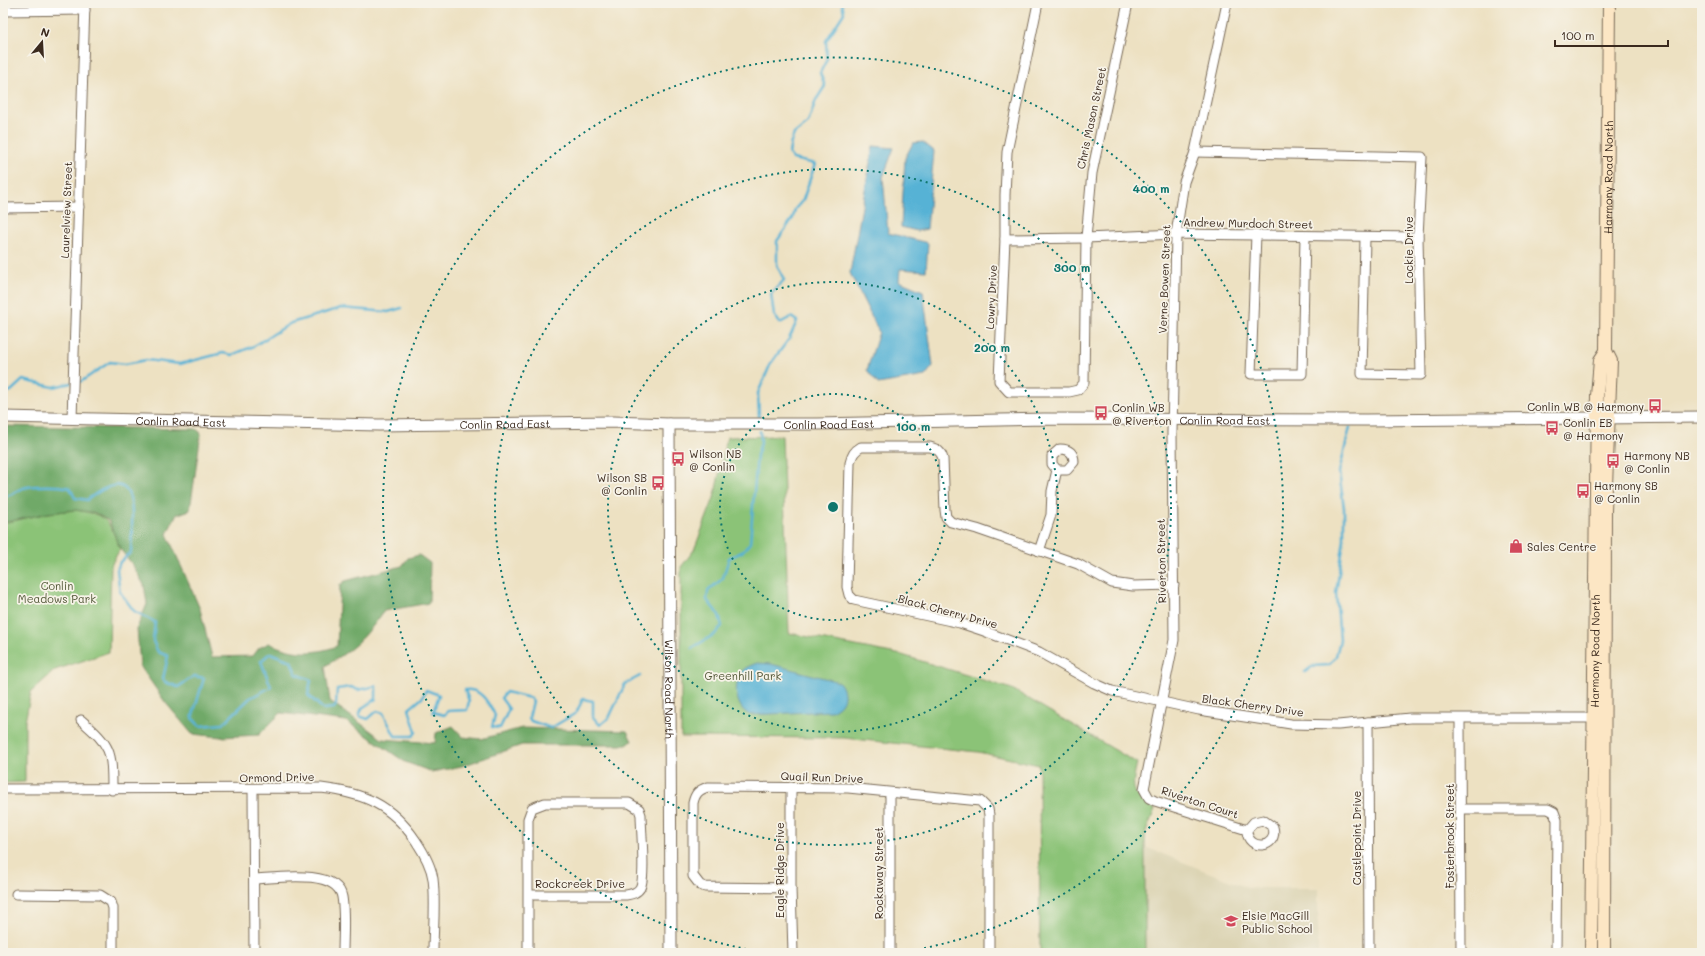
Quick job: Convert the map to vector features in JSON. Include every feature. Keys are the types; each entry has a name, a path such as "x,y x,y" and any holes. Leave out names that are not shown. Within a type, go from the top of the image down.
{"main road":[{"name":"Harmony Road North","path":"1591,953 1593,718 1603,417 1610,361 1606,351 1609,3"},
{"name":"Harmony Road North","path":"1603,417 1605,511 1604,953"}],"street":[{"name":"Lowry Drive","path":"1038,3 1007,152 1005,239 998,382 1009,392 1069,392 1078,390 1084,383 1086,238"},
{"name":"Chris Mason Street","path":"1086,238 1094,159 1128,3"},
{"name":"Verne Bowen Street","path":"1172,418 1176,234 1184,182 1195,152 1227,3"},
{"path":"3,11 85,6"},
{"name":"Laurelview Street","path":"72,419 85,6"},
{"name":"Lockie Drive","path":"1195,152 1422,157 1418,237 1421,375 1362,374 1365,238"},
{"path":"3,208 79,207"},
{"name":"Andrew Murdoch Street","path":"1005,239 1086,238 1176,234 1256,234 1365,238 1418,237"},
{"path":"1256,234 1251,374 1302,374 1305,236"},
{"name":"Conlin Road East","path":"3,417 379,425 614,422 669,424 1172,418 1366,420 1702,417"},
{"name":"Riverton Street","path":"1162,702 1174,640 1172,418"},
{"name":"Wilson Road North","path":"669,424 670,953"},
{"name":"Black Cherry Drive","path":"1174,585 1133,586 1112,583 1078,564 977,529 950,522 946,517 945,510 943,459 941,453 936,449 930,447 861,447 855,451 852,456 850,463 847,587 849,595 854,600 960,624 984,631 1039,652 1112,691 1199,710 1291,724 1338,725 1410,718 1593,718"},
{"path":"1040,551 1052,515 1052,491 1057,470"},
{"name":"Riverton Court","path":"1162,702 1144,784 1146,794 1155,801 1247,830"},
{"name":"Fosterbrook Street","path":"1460,719 1461,953"},
{"path":"81,720 101,737 110,751 112,790"},
{"name":"Castlepoint Drive","path":"1368,722 1369,953"},
{"name":"Quail Run Drive","path":"790,888 705,887 700,885 693,876 693,803 695,795 700,789 708,787 848,788 980,801 988,809 989,953"},
{"name":"Eagle Ridge Drive","path":"791,787 790,888 793,953"},
{"name":"Ormond Drive","path":"3,789 253,790 321,788 341,790 368,798 392,812 406,827 429,862 433,879 433,953"},
{"path":"253,790 254,953"},
{"name":"Rockaway Street","path":"890,792 890,953"},
{"name":"Rockcreek Drive","path":"528,895 626,895 632,894 638,890 642,879 641,815 639,809 629,803 545,803 532,808 528,819 528,895 528,953"},
{"path":"1461,809 1548,809 1554,812 1557,820 1556,953"},
{"path":"254,879 318,877 333,883 342,895 343,953"},
{"path":"16,894 100,896 106,898 113,908 113,953"}],"shaded area":[{"name":"Elsie MacGill Public School","path":"1145,847 1248,888 1318,888 1318,953 1145,953"}],"green space":[{"path":"3,426 196,429 201,433 190,510 176,515 167,534 200,609 212,657 253,656 259,648 269,643 278,647 303,652 319,651 337,646 340,585 345,581 402,566 408,558 419,555 430,563 429,603 384,611 365,636 344,654 325,666 330,701 382,739 435,743 436,733 453,726 463,737 481,739 522,728 627,731 632,741 627,745 522,745 462,766 432,772 405,762 346,721 281,713 259,735 221,737 192,734 165,702 140,666 137,628 147,604 144,585 132,564 120,549 109,521 95,513 75,510 48,513 3,523"},
{"name":"Greenhill Park","path":"782,436 789,633 902,655 1012,689 1137,763 1134,779 1135,790 1141,799 1155,809 1145,834 1145,953 1040,953 1039,765 978,752 844,738 681,737 681,567 694,550 714,498 727,437"},
{"name":"Conlin Meadows Park","path":"75,510 94,514 105,520 113,531 120,549 111,565 109,652 55,670 31,692 25,722 25,782 3,783 3,523 48,513"}],"water":[{"path":"923,142 934,151 927,229 917,231 901,227 905,158 913,143"},
{"path":"873,146 894,148 883,177 888,233 928,243 926,271 900,269 899,281 923,291 933,366 925,376 878,384 867,370 879,332 850,273"},
{"path":"757,663 771,664 839,682 844,691 844,699 836,709 831,711 750,715 741,707 738,701 736,688 737,682 743,670"}],"waterway":[{"path":"759,417 758,393 771,363 789,339 797,321 791,317 780,323 774,315 771,294 784,280 777,265 777,241 793,218 795,209 803,200 815,164 793,159 789,154 791,142 794,134 808,123 816,100 825,86 820,73 827,59 826,41 844,13 842,3"},
{"path":"76,382 82,381 110,362 125,364 146,360 180,364 223,353 232,355 254,346 291,323 341,308 388,312 402,308"},
{"path":"3,393 11,391 23,380 53,387 71,383"},
{"path":"1305,672 1313,666 1329,665 1336,656 1340,640 1336,593 1344,540 1344,508 1339,472 1350,427"},
{"path":"692,648 715,634 722,626 719,615 707,600 708,591 723,578 729,558 742,552 750,543 757,455 761,443 760,431"},
{"path":"3,496 11,495 20,489 28,487 53,486 70,488 75,498 87,500 104,489 117,485 125,489 130,497 132,509 131,552 120,562 117,570 120,592 134,611 155,622 153,641 158,652 168,656 163,679 165,682 178,687 194,676 204,678 192,718 200,726 223,724 250,698 271,687 261,661 270,653 291,661 296,674 311,680 308,695 323,709 334,708 336,705 337,689 351,687 358,690 376,686 376,699 362,708 359,716 368,719 377,711 383,713 395,736 413,736 416,732 409,709 422,698 426,690 439,695 433,712 444,715 448,711 467,710 469,701 465,690 476,691 484,697 495,715 492,727 500,728 509,709 501,698 506,692 530,698 533,701 529,718 531,721 551,728 576,713 583,699 593,701 593,717 600,725 609,718 625,684 640,676"}],"place":[{"name":"Conlin WB @ Harmony","path":"1655,406"},
{"name":"Conlin WB @ Riverton","path":"1101,413"},
{"name":"Conlin EB @ Harmony","path":"1552,428"},
{"name":"Wilson NB @ Conlin","path":"678,459"},
{"name":"Harmony NB @ Conlin","path":"1613,461"},
{"name":"Wilson SB @ Conlin","path":"658,483"},
{"name":"Harmony SB @ Conlin","path":"1583,491"},
{"name":"Sales Centre","path":"1516,546"},
{"name":"Elsie MacGill Public School","path":"1231,921"}]}
